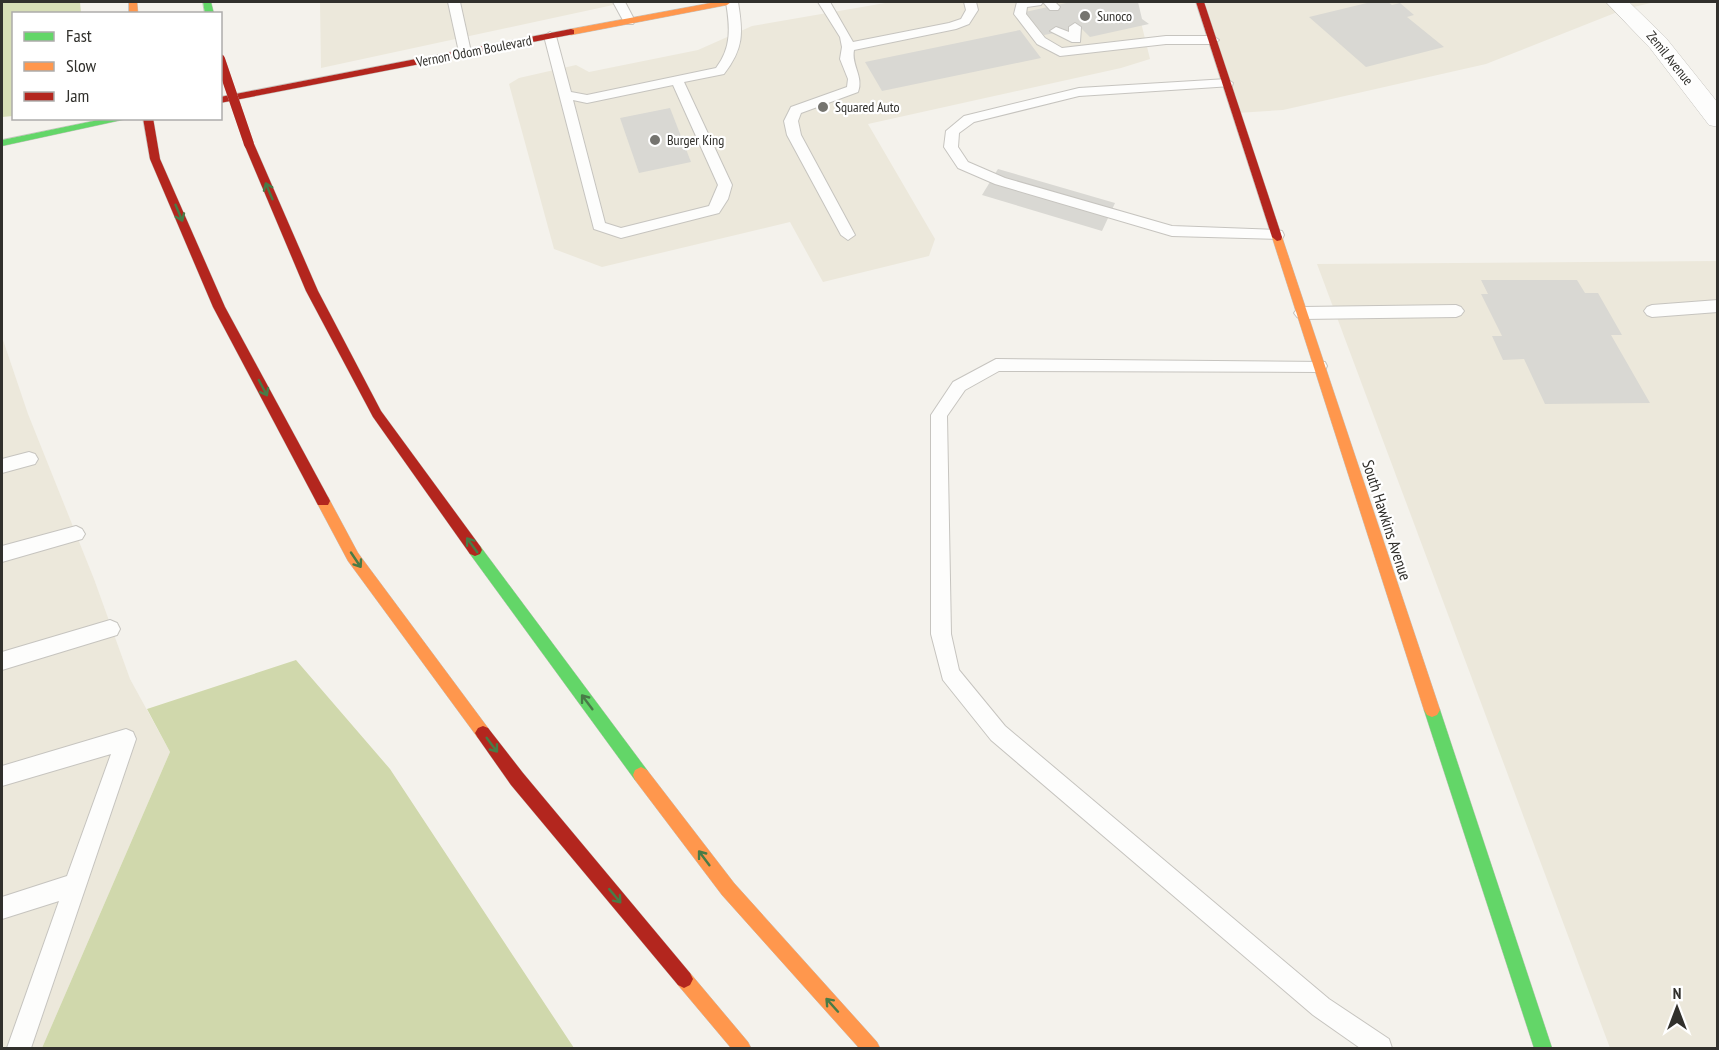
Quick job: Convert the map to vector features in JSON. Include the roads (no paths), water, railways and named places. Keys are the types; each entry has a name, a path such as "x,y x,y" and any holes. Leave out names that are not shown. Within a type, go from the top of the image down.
{"main road":[{"name":"Vernon Odom Boulevard","path":"222,100 727,2"},
{"name":"South Hawkins Avenue","path":"1200,2 1543,1048"},
{"path":"222,65 249,144 312,291 378,414 544,645 728,889 871,1048"},
{"path":"2,143 116,120"},
{"path":"148,120 155,159 219,307 353,557 517,779 742,1048"}],"street":[{"name":"Zemil Avenue","path":"1617,2 1640,22 1659,44 1718,120"}],"lane":[{"path":"454,2 465,52"},
{"path":"619,2 629,21"},
{"path":"565,95 587,99 720,71 730,59 737,36 732,2"},
{"path":"824,2 846,37 848,47 846,59 854,78 853,89 842,96 808,104 796,110 791,121 794,135 848,235"},
{"path":"848,47 959,24 965,21 972,10 970,2"},
{"path":"1035,5 1022,4 1020,14 1041,41 1060,52 1166,40 1213,40"},
{"path":"1056,31 1076,33 1086,50"},
{"path":"550,36 598,225 621,232 714,210 721,199 725,185 677,80"},
{"path":"1227,83 1079,92 969,118 953,131 951,147 963,165 1000,181 1172,231 1277,235"},
{"path":"1652,311 1718,306"},
{"path":"1302,313 1455,311"},
{"path":"1320,366 996,365 959,386 939,415 941,634 950,674 998,733 1322,1007 1380,1048"},
{"path":"2,465 29,459"},
{"path":"2,554 76,534"},
{"path":"2,661 110,629"},
{"path":"2,776 126,740 19,1048"},
{"path":"2,908 75,885"}],"place":[{"name":"Sunoco","path":"1085,16"},
{"name":"Squared Auto","path":"823,107"},
{"name":"Burger King","path":"655,140"}]}
